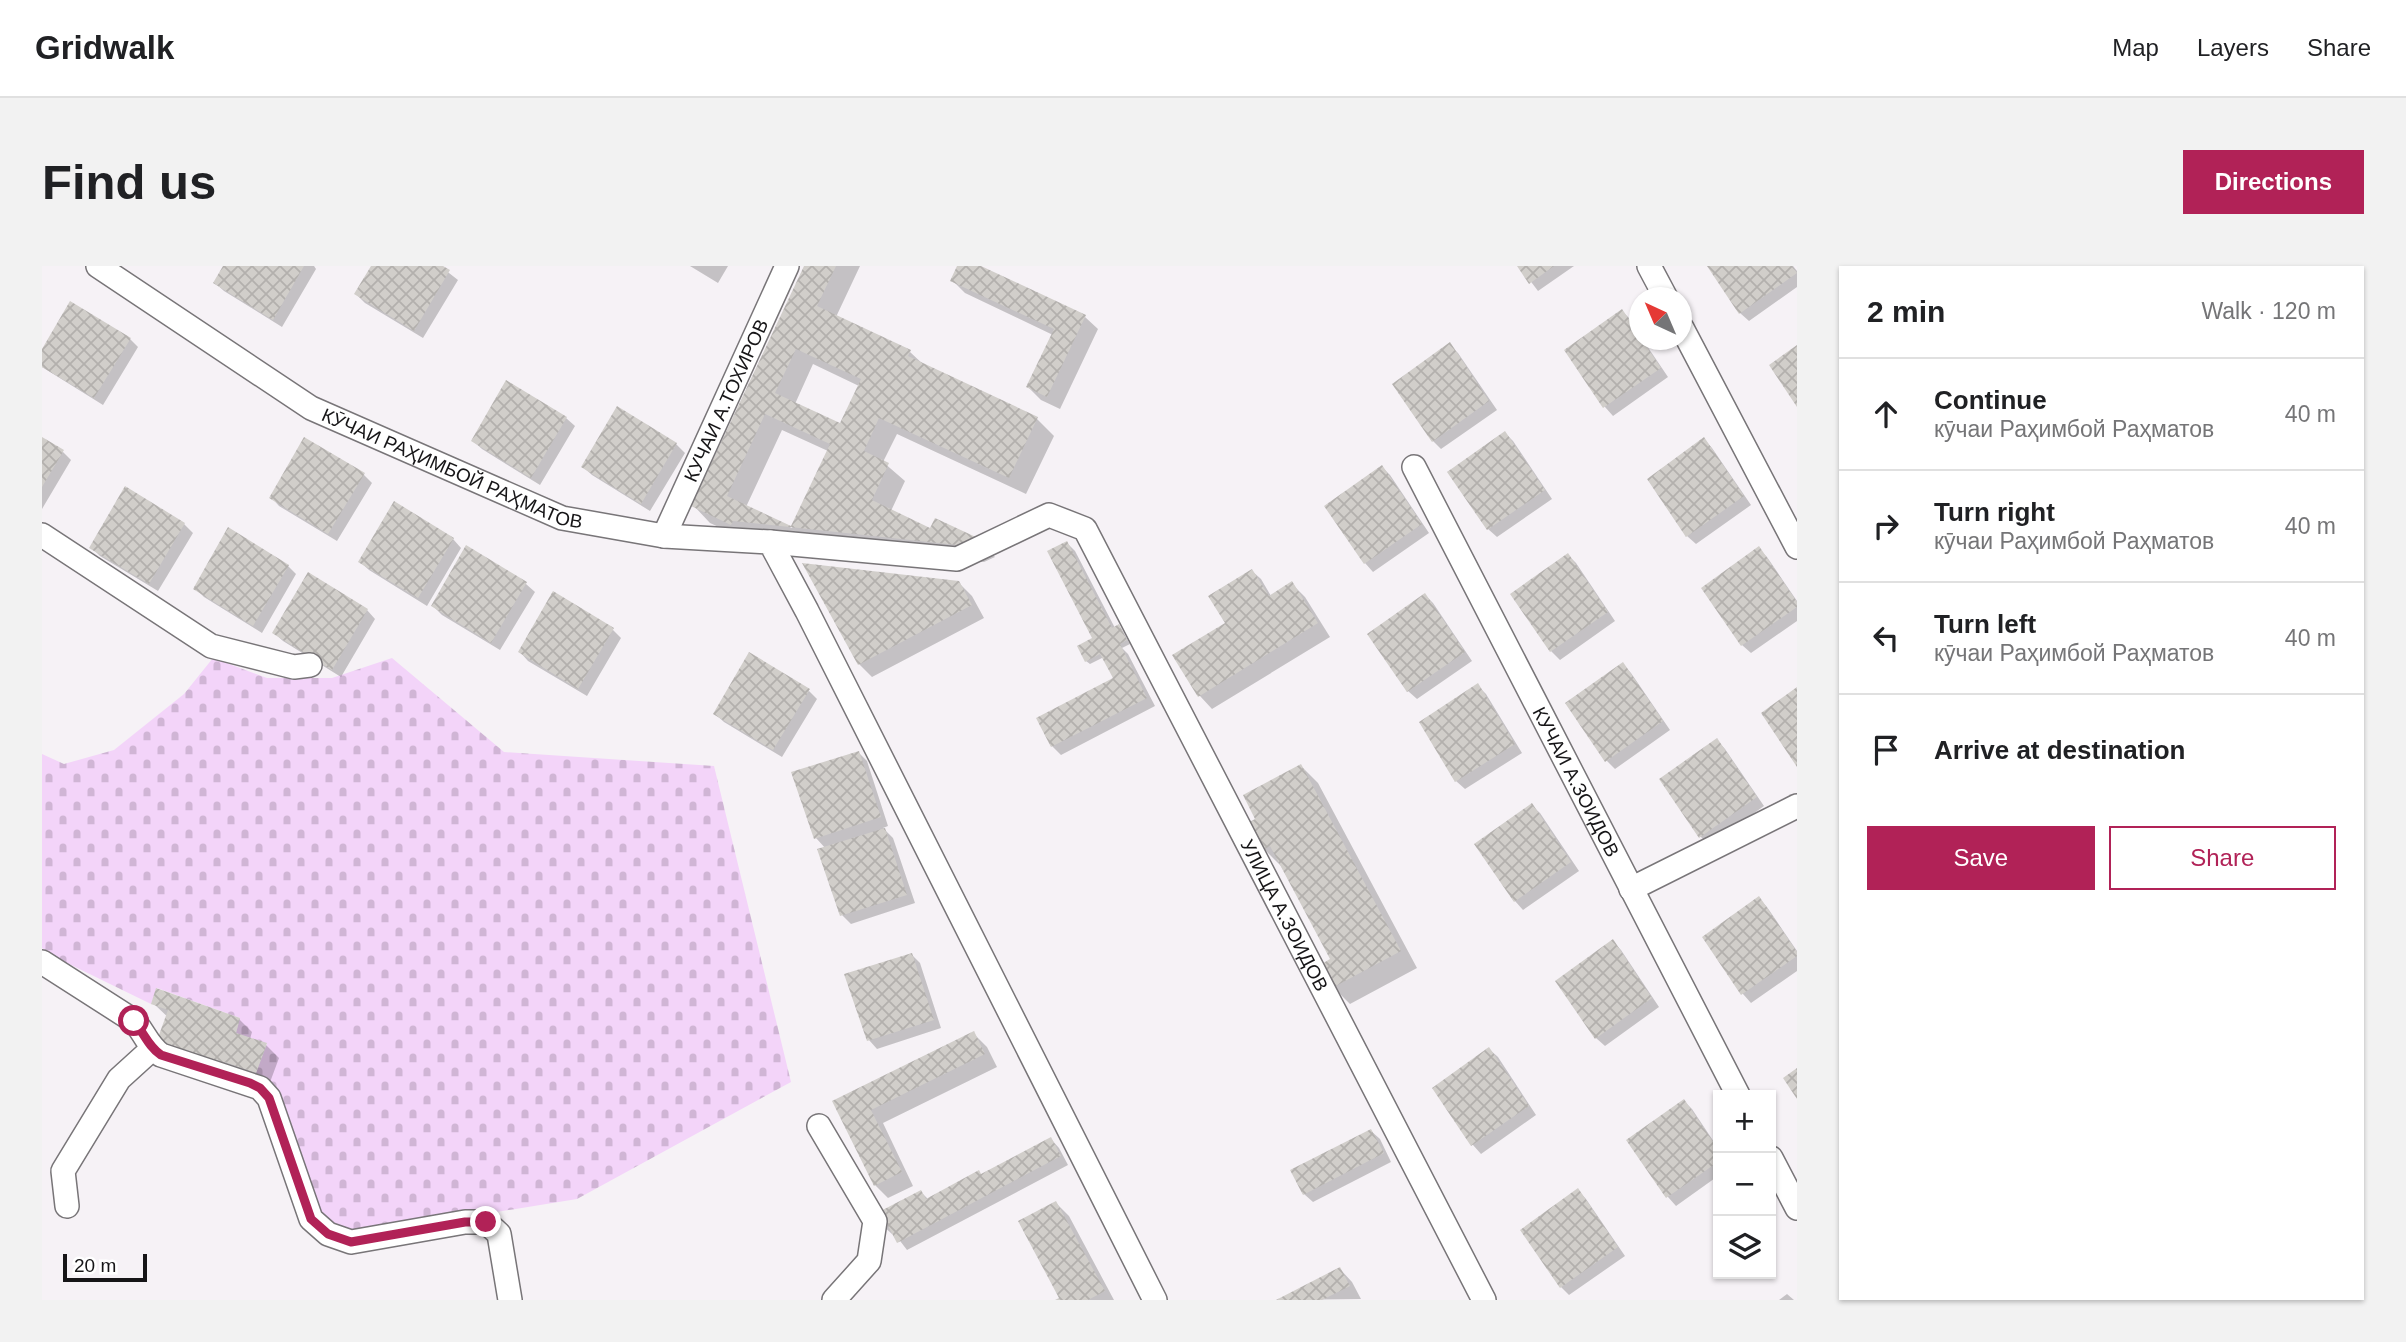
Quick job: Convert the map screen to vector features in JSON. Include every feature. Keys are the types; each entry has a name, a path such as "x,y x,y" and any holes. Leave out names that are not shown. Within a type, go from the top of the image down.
{"street":[{"name":"КӮЧАИ РАҲИМБОЙ РАҲМАТОВ","path":"98,266 311,408 562,518 664,536 770,542 957,559 1049,514 1085,529"},
{"name":"КУЧАИ А.ТОХИРОВ","path":"664,536 787,266"},
{"path":"1649,266 1660,287"},
{"path":"1692,347 1797,547"},
{"name":"КУЧАИ А.ЗОИДОВ","path":"1414,467 1735,1090"},
{"name":"УЛИЦА А.ЗОИДОВ","path":"1085,529 1484,1300"},
{"path":"42,535 211,646 294,667 310,665"},
{"path":"770,542 1155,1300"},
{"path":"1631,889 1797,806"},
{"path":"42,962 134,1021 152,1049 161,1055 260,1088 269,1098 311,1219 328,1234 351,1242 465,1222 486,1222 499,1234 510,1300"},
{"path":"67,1206 63,1171 119,1080 152,1049"},
{"path":"819,1126 876,1221 869,1261 834,1300"},
{"path":"1776,1168 1797,1208"}],"green space":[{"path":"213,658 267,678 332,678 392,658 504,752 714,766 791,1082 577,1199 349,1236 318,1222 256,1073 267,1044 236,1033 240,1018 157,988 151,1004 42,948 42,754 64,764 114,750 184,694"}],"building":[{"path":"223,266 304,266 273,320 213,283"},
{"path":"371,266 443,266 450,270 414,331 354,294"},
{"path":"804,266 836,266 817,306 911,350 908,356 1038,417 1009,478 879,418 864,451 889,463 872,500 930,528 935,518 980,539 966,546 733,521 731,525 691,506","holes":["796,349 861,379 840,423 775,393","765,414 830,444 791,526 727,496"]},
{"path":"957,266 981,266 1086,315 1047,397 1026,387 1054,329 950,281"},
{"path":"1517,266 1554,266 1529,284"},
{"path":"1707,266 1792,266 1797,273 1739,314"},
{"path":"70,301 131,338 94,398 42,367 42,349"},
{"path":"1622,309 1629,319 1629,350 1649,350 1661,368 1603,408 1564,350"},
{"path":"1450,342 1489,401 1432,442 1392,384"},
{"path":"1797,345 1797,407 1769,365"},
{"path":"506,380 567,417 531,478 471,441"},
{"path":"617,406 677,443 641,504 581,467"},
{"path":"1505,431 1545,490 1487,530 1447,472"},
{"path":"42,437 64,450 42,487"},
{"path":"304,437 365,473 328,534 269,498"},
{"path":"1704,437 1744,496 1686,537 1647,479"},
{"path":"1382,465 1422,524 1364,564 1324,506"},
{"path":"125,486 185,523 149,584 89,548"},
{"path":"394,501 454,538 418,598 358,562"},
{"path":"228,527 289,565 253,626 193,589"},
{"path":"1067,541 1112,628 1119,624 1127,640 1120,644 1147,698 1051,747 1036,718 1113,678 1100,654 1085,662 1077,646 1092,638 1047,551"},
{"path":"466,545 527,582 491,643 431,606"},
{"path":"1759,546 1797,602 1797,607 1741,646 1701,588"},
{"path":"1568,553 1608,612 1550,652 1510,594"},
{"path":"802,563 959,581 972,605 858,665"},
{"path":"1252,569 1269,596 1292,581 1318,623 1198,697 1172,655 1225,623 1208,596"},
{"path":"308,572 368,609 332,670 272,633"},
{"path":"553,591 614,628 578,689 518,652"},
{"path":"1425,593 1465,652 1407,692 1367,634"},
{"path":"749,652 810,689 773,750 713,714"},
{"path":"1623,662 1663,721 1605,762 1565,703"},
{"path":"1478,683 1515,744 1455,782 1419,722"},
{"path":"1797,687 1797,767 1761,713"},
{"path":"1717,738 1757,797 1699,838 1659,779"},
{"path":"859,751 881,817 814,839 791,772"},
{"path":"1301,764 1401,951 1332,988 1320,965 1330,959 1270,846 1263,850 1248,823 1255,819 1243,795"},
{"path":"1532,803 1571,862 1514,902 1474,844"},
{"path":"885,828 907,895 840,916 817,849"},
{"path":"1759,896 1797,952 1797,956 1741,995 1702,937"},
{"path":"1613,939 1652,998 1595,1039 1555,981"},
{"path":"912,953 934,1020 867,1041 844,974"},
{"path":"156,988 240,1018 236,1033 267,1043 256,1073 225,1062 222,1069 155,1046 168,1010 151,1004"},
{"path":"974,1031 985,1054 871,1110 902,1172 874,1186 832,1101"},
{"path":"1489,1047 1529,1106 1471,1146 1432,1088"},
{"path":"1797,1068 1797,1099 1783,1078"},
{"path":"1684,1099 1713,1142 1713,1165 1666,1198 1626,1140"},
{"path":"1371,1129 1384,1153 1303,1195 1290,1170"},
{"path":"1051,1137 1061,1156 897,1243 887,1224 882,1227 875,1214 921,1190 926,1199 979,1170 981,1174"},
{"path":"1578,1188 1618,1247 1560,1288 1520,1230"},
{"path":"1056,1201 1105,1291 1088,1300 1055,1300 1059,1298 1018,1221"},
{"path":"1340,1267 1350,1286 1322,1300 1276,1300"}],"route":[{"path":"134,1021 152,1049 161,1055 260,1088 269,1098 311,1219 328,1234 351,1242 465,1222 486,1222"}]}
